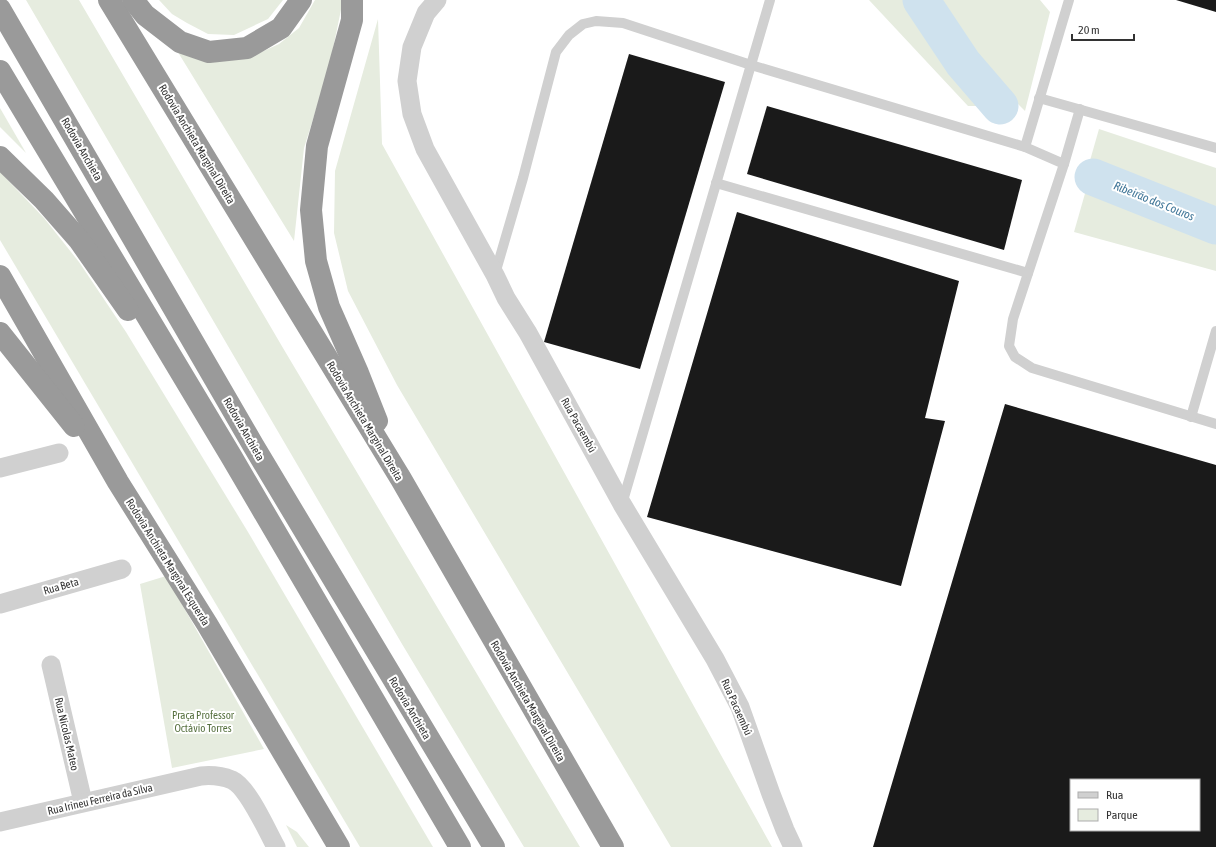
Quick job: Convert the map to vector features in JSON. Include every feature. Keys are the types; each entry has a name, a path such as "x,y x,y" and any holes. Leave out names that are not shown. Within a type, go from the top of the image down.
{"highway":[{"name":"Rodovia Anchieta Marginal Direita","path":"109,0 401,479 612,847"},
{"path":"133,0 145,14 180,42 209,52 247,48 281,28 301,0"},
{"path":"352,0 352,20 318,146 311,210 316,261 329,308 358,373 401,479"},
{"name":"Rodovia Anchieta","path":"0,8 253,445 494,847"},
{"path":"0,71 231,456 460,847"},
{"path":"0,157 44,200 79,240 231,456"},
{"name":"Rodovia Anchieta Marginal Esquerda","path":"0,276 118,482 207,624 339,847"},
{"path":"0,333 118,482"}],"street":[{"name":"Rua Pacaembú","path":"437,0 426,13 412,47 407,81 412,114 426,149 506,298 528,333 622,504 715,659 740,707 785,830 794,847"},
{"path":"0,468 59,453"},
{"name":"Rua Beta","path":"0,604 122,569"},
{"name":"Rua Nicolas Mateo","path":"50,664 82,802"},
{"name":"Rua Irineu Ferreira da Silva","path":"0,822 82,802 201,776 215,775 233,780 246,792 276,847"}],"lane":[{"path":"622,504 770,0"},
{"path":"1025,147 1069,0"},
{"path":"495,275 556,52 569,36 584,24 596,21 623,23 751,65 1025,147 1064,164"},
{"path":"1039,98 1216,148"},
{"path":"1080,109 1064,164 1013,319 1009,346 1015,357 1032,368 1216,424"},
{"path":"716,183 1028,273"},
{"path":"1190,417 1216,331"}],"green space":[{"path":"26,0 79,0 283,348 580,847 524,847 402,644"},
{"path":"159,0 283,0 268,19 234,35 208,34 172,14"},
{"path":"315,0 343,0 329,68 304,148 294,241 176,49 257,54 279,44 299,28"},
{"path":"869,0 912,0 956,65 991,106 968,106"},
{"path":"931,0 1040,0 1050,12 1025,111 968,54"},
{"path":"378,19 382,144 772,847 671,847 397,385 348,291 334,233 335,171"},
{"path":"0,108 26,153 0,127"},
{"path":"1099,129 1216,168 1216,215 1089,164"},
{"path":"0,172 44,218 79,262 126,332 248,532 433,847 360,847 0,240"},
{"path":"1088,183 1216,235 1216,271 1074,232"},
{"name":"Praça Professor Octávio Torres","path":"166,576 264,749 172,768 140,584"},
{"path":"286,825 297,832 309,847 297,847"}],"building":[{"path":"1176,0 1216,0 1216,12"},
{"path":"629,54 725,82 640,369 544,342"},
{"path":"767,106 1022,180 1004,250 747,174"},
{"path":"737,212 959,281 925,418 945,421 901,586 647,517"},
{"path":"1005,404 1216,465 1216,847 873,847"}],"waterway":[{"name":"Ribeirão dos Couros","path":"921,0 963,63 1000,106"},
{"name":"Ribeirão dos Couros","path":"1093,177 1216,226"}]}
